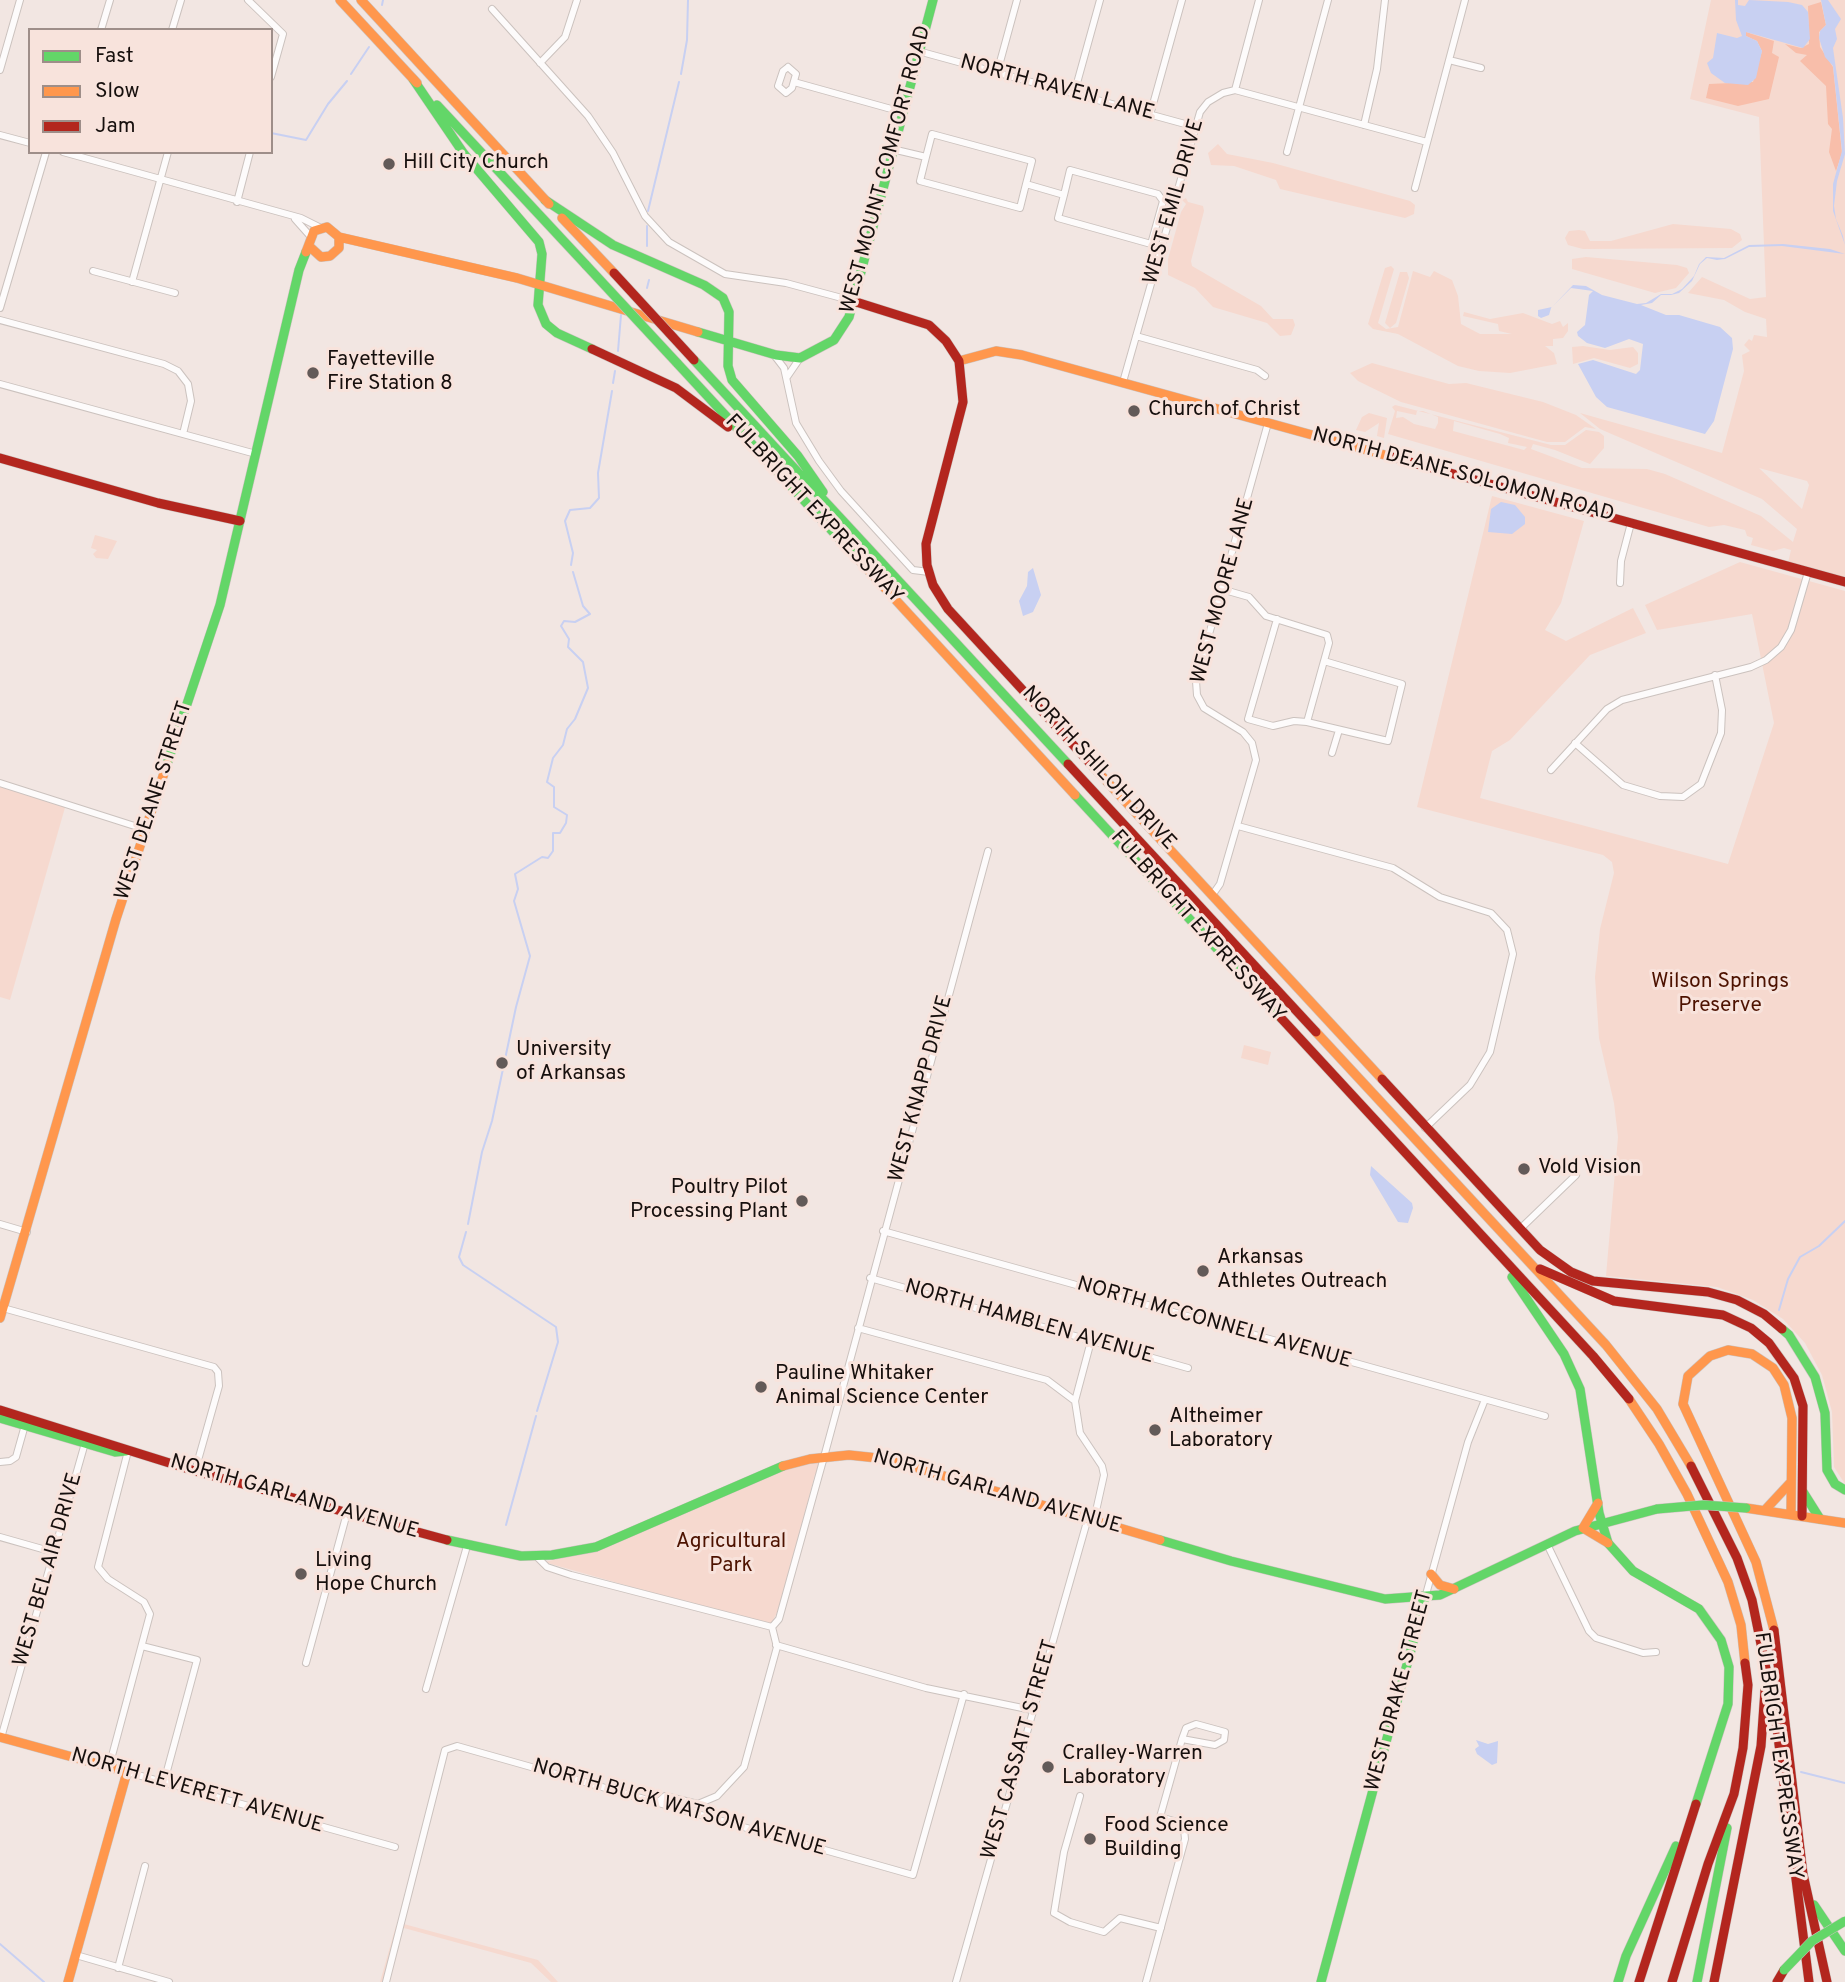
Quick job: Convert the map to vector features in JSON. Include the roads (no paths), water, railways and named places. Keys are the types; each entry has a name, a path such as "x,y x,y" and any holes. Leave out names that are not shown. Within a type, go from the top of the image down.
{"main road":[{"name":"FULBRIGHT EXPRESSWAY","path":"340,0 1500,1256 1629,1400 1674,1469 1719,1559 1736,1607 1747,1665 1747,1722 1734,1794 1708,1864 1672,1982"},
{"name":"FULBRIGHT EXPRESSWAY","path":"361,0 1534,1267 1642,1388 1690,1462 1745,1578 1757,1622 1775,1713 1809,1982"},
{"name":"WEST MOUNT COMFORT ROAD","path":"800,358 821,350 834,340 845,326 933,0"},
{"path":"413,79 464,154 535,235 542,254 538,284 540,311 551,329 676,388 750,443"},
{"path":"545,200 613,245 717,292 729,312 728,366 737,388 803,462 838,516"},
{"path":"321,257 311,242 319,227 332,229 339,237 538,284 774,354 800,358"},
{"path":"339,237 339,247"},
{"name":"WEST DEANE STREET","path":"1,1313 144,829 220,605 297,281 311,242"},
{"path":"297,281 310,262 330,256 339,247 372,243"},
{"path":"853,301 929,326 946,341 959,361"},
{"name":"NORTH DEANE SOLOMON ROAD","path":"959,361 987,352 1005,352 1123,382 1845,582"},
{"name":"NORTH SHILOH DRIVE","path":"959,361 963,402 928,533 926,556 929,572 948,609 1213,894 1425,1128 1549,1257 1583,1277 1612,1285 1716,1294 1749,1306 1777,1324 1798,1347 1815,1377 1825,1413 1827,1470 1835,1483 1845,1490"},
{"path":"0,458 158,503 240,521"},
{"path":"1500,1256 1575,1377 1586,1417 1601,1522 1608,1543"},
{"path":"1534,1267 1602,1297 1714,1312 1733,1318 1761,1335 1787,1366 1800,1397 1804,1428 1802,1516"},
{"path":"1791,1514 1790,1407 1777,1373 1763,1359 1741,1351 1718,1352 1701,1361 1686,1381 1683,1404 1756,1562 1767,1597 1776,1645 1795,1822 1807,1893 1827,1982"},
{"name":"NORTH GARLAND AVENUE","path":"0,1410 117,1444 128,1451 195,1471 506,1555 564,1553 606,1543 758,1474 796,1462 849,1455 887,1459 1351,1593 1385,1600 1425,1598 1456,1589 1583,1528 1657,1509 1703,1505 1746,1508 1845,1523"},
{"name":"NORTH GARLAND AVENUE","path":"0,1418 115,1452 128,1451"},
{"path":"1765,1510 1784,1493 1792,1480"},
{"path":"1803,1492 1820,1519"},
{"path":"1598,1503 1583,1528 1608,1543 1633,1571 1681,1596 1699,1609 1714,1628 1726,1653 1730,1680 1728,1704 1639,1982"},
{"path":"1431,1574 1440,1585 1456,1589"},
{"name":"WEST DRAKE STREET","path":"1321,1982 1425,1598"},
{"path":"1714,1982 1761,1746 1764,1667"},
{"name":"NORTH LEVERETT AVENUE","path":"1,1737 127,1772"},
{"path":"68,1982 127,1772"},
{"path":"1697,1982 1734,1794"},
{"path":"1618,1982 1668,1861 1689,1822"},
{"path":"1807,1893 1845,1951"},
{"path":"1777,1982 1784,1970 1812,1941 1845,1921"}],"street":[{"path":"0,70 20,0"},
{"path":"102,28 110,0"},
{"path":"173,28 181,0"},
{"path":"248,0 283,34 273,70"},
{"path":"540,63 565,37 577,0"},
{"path":"997,73 1017,0"},
{"path":"1074,94 1100,0"},
{"path":"1150,115 1182,0"},
{"path":"1259,0 1235,90 1427,142"},
{"path":"1287,152 1328,0"},
{"path":"1364,125 1376,78 1385,0"},
{"path":"1415,188 1465,0"},
{"path":"492,9 597,128 645,216 679,250 733,276 786,283 853,301"},
{"name":"NORTH RAVEN LANE","path":"918,51 1196,127"},
{"path":"1450,60 1481,68"},
{"path":"794,82 902,112"},
{"name":"WEST EMIL DRIVE","path":"1123,382 1196,127 1208,102 1223,93 1235,90"},
{"path":"932,134 1032,160 1026,184 1020,208 920,181 932,134"},
{"path":"0,135 28,142"},
{"path":"892,149 926,158"},
{"path":"0,308 45,154"},
{"path":"70,154 293,217 319,227"},
{"path":"132,282 167,154"},
{"path":"237,202 249,154"},
{"path":"1070,170 1158,194 1163,201 1151,244 1058,219 1064,195 1070,170"},
{"path":"1026,184 1064,195"},
{"path":"293,217 311,242"},
{"path":"93,271 175,293"},
{"path":"0,320 164,364 178,371 188,384 191,401 183,434"},
{"path":"1136,337 1256,370 1265,376"},
{"path":"774,354 783,367 791,410 802,433 841,491 912,570 929,572"},
{"path":"786,379 800,358"},
{"path":"0,384 256,454"},
{"name":"WEST MOORE LANE","path":"1213,894 1220,884 1255,770 1254,751 1243,732 1204,708 1196,687 1268,423"},
{"path":"1620,583 1621,561 1631,523"},
{"path":"1551,770 1607,709 1622,700 1758,664 1781,647 1791,630 1808,572"},
{"path":"1222,589 1250,597 1264,615 1325,633 1329,643 1307,722"},
{"path":"1277,619 1248,719 1273,726 1294,721 1307,722 1388,741 1403,687 1398,681 1324,661"},
{"path":"1575,743 1623,785 1660,796 1682,797 1701,784 1721,733 1722,710 1715,676"},
{"path":"1332,753 1339,730"},
{"path":"0,783 144,829"},
{"path":"1238,826 1393,868 1440,897 1491,913 1507,930 1513,954 1490,1052 1470,1085 1425,1128"},
{"name":"WEST KNAPP DRIVE","path":"772,1627 779,1619 988,851"},
{"path":"1520,1229 1576,1175"},
{"path":"0,1224 27,1232"},
{"name":"NORTH MCCONNELL AVENUE","path":"883,1231 1484,1402 1545,1416"},
{"name":"NORTH HAMBLEN AVENUE","path":"870,1278 1188,1368"},
{"path":"1,1313 214,1367 218,1372 219,1386 195,1471"},
{"path":"858,1328 1047,1380 1075,1401 1091,1341"},
{"name":"WEST CASSATT STREET","path":"956,1982 1032,1710 1104,1475 1102,1466 1080,1433 1075,1401"},
{"name":"WEST DRAKE STREET","path":"1425,1598 1468,1442 1484,1402"},
{"path":"0,1461 10,1461 16,1457 25,1424"},
{"name":"WEST BEL AIR DRIVE","path":"1,1737 85,1443"},
{"path":"109,1767 150,1614 144,1602 108,1579 98,1567 128,1451"},
{"path":"306,1663 347,1513"},
{"path":"0,1537 53,1552"},
{"path":"1546,1544 1589,1631 1596,1638 1643,1653 1656,1652"},
{"path":"426,1689 467,1546"},
{"path":"536,1556 547,1567 571,1575 772,1627 776,1645 744,1767 717,1796 698,1804 665,1796 656,1804"},
{"path":"776,1645 926,1688 1032,1710"},
{"path":"142,1646 197,1660 164,1782"},
{"name":"NORTH BUCK WATSON AVENUE","path":"386,1982 445,1750 457,1746 913,1875 964,1695"},
{"path":"1146,1982 1185,1839 1184,1829 1178,1822 1160,1817 1182,1739 1186,1728 1196,1724 1225,1732 1224,1740 1214,1745 1182,1739"},
{"name":"NORTH LEVERETT AVENUE","path":"127,1772 395,1847"},
{"path":"1080,1796 1053,1908 1058,1916 1104,1931 1120,1918 1161,1928"},
{"path":"118,1968 145,1866"},
{"path":"76,1955 169,1982"}],"water":[{"path":"1735,0 1738,0 1738,5 1745,6 1749,0 1788,2 1802,5 1808,12 1810,39 1803,48 1746,32 1746,36 1757,41 1762,51 1756,78 1748,85 1725,83 1711,73 1707,63 1713,58 1717,33 1737,38 1742,36 1736,20"},
{"path":"1821,0 1828,0 1841,19 1835,29 1837,39 1833,48 1845,154 1837,181 1834,206 1845,245 1833,211 1833,184 1842,151 1833,66 1825,57 1819,38 1820,31 1826,25"},
{"path":"1783,244 1830,249 1845,254 1782,246 1749,247 1725,259 1707,258 1700,264 1692,281 1679,293 1671,295 1661,295 1652,303 1641,305 1666,315 1679,315 1720,327 1732,338 1733,349 1714,421 1705,434 1607,407 1596,397 1578,364 1593,360 1636,374 1640,370 1643,344 1629,339 1605,348 1587,343 1578,336 1577,332 1585,325 1589,295 1593,291 1571,288 1552,307 1573,285 1586,286 1602,295 1637,304 1646,303 1661,294 1672,294 1682,289 1694,276 1699,264 1706,257 1724,258 1749,245"},
{"path":"1552,307 1549,315 1541,318 1538,316 1538,310"},
{"path":"1501,502 1515,505 1525,517 1525,524 1512,534 1488,532 1491,509"},
{"path":"1033,568 1041,595 1033,612 1023,616 1019,601 1027,586 1028,572"},
{"path":"1371,1166 1412,1203 1408,1223 1398,1222 1370,1175"},
{"path":"1476,1740 1488,1744 1498,1741 1497,1763 1492,1765 1477,1754 1475,1749 1479,1746"}],"waterway":[{"path":"382,5 383,0"},
{"path":"681,74 687,40 688,0"},
{"path":"351,74 369,47"},
{"path":"273,133 306,140 328,104 347,81"},
{"path":"648,211 679,82"},
{"path":"647,226 647,246"},
{"path":"647,288 649,280"},
{"path":"618,351 621,315"},
{"path":"613,383 615,371"},
{"path":"571,565 573,553 565,521 570,510 590,508 599,498 598,473 612,391"},
{"path":"468,1224 482,1152 492,1121 516,1007 530,956 514,901 518,889 515,874 542,857 548,858 553,851 553,833 560,833 566,823 567,815 554,807 554,787 547,782 553,758 563,745 567,729 575,719 588,688 583,662 568,647 569,639 561,626 564,621 575,622 590,614 583,606 573,572"},
{"path":"1779,1310 1788,1279 1800,1257 1819,1246 1845,1221"},
{"path":"466,1232 459,1257 463,1265 556,1327 558,1342 537,1411"},
{"path":"506,1525 536,1416"},
{"path":"1801,1772 1845,1783"},
{"path":"0,1944 44,1982"}],"place":[{"name":"Hill City Church","path":"389,164"},
{"name":"Fayetteville Fire Station 8","path":"313,373"},
{"name":"Church of Christ","path":"1134,411"},
{"name":"University of Arkansas","path":"502,1063"},
{"name":"Vold Vision","path":"1524,1169"},
{"name":"Poultry Pilot Processing Plant","path":"802,1201"},
{"name":"Arkansas Athletes Outreach","path":"1203,1271"},
{"name":"Pauline Whitaker Animal Science Center","path":"761,1387"},
{"name":"Altheimer Laboratory","path":"1155,1430"},
{"name":"Living Hope Church","path":"301,1574"},
{"name":"Cralley-Warren Laboratory","path":"1048,1767"},
{"name":"Food Science Building","path":"1090,1839"}],"park label":[{"name":"Wilson Springs Preserve","path":"1720,995"},
{"name":"Agricultural Park","path":"731,1555"}]}
